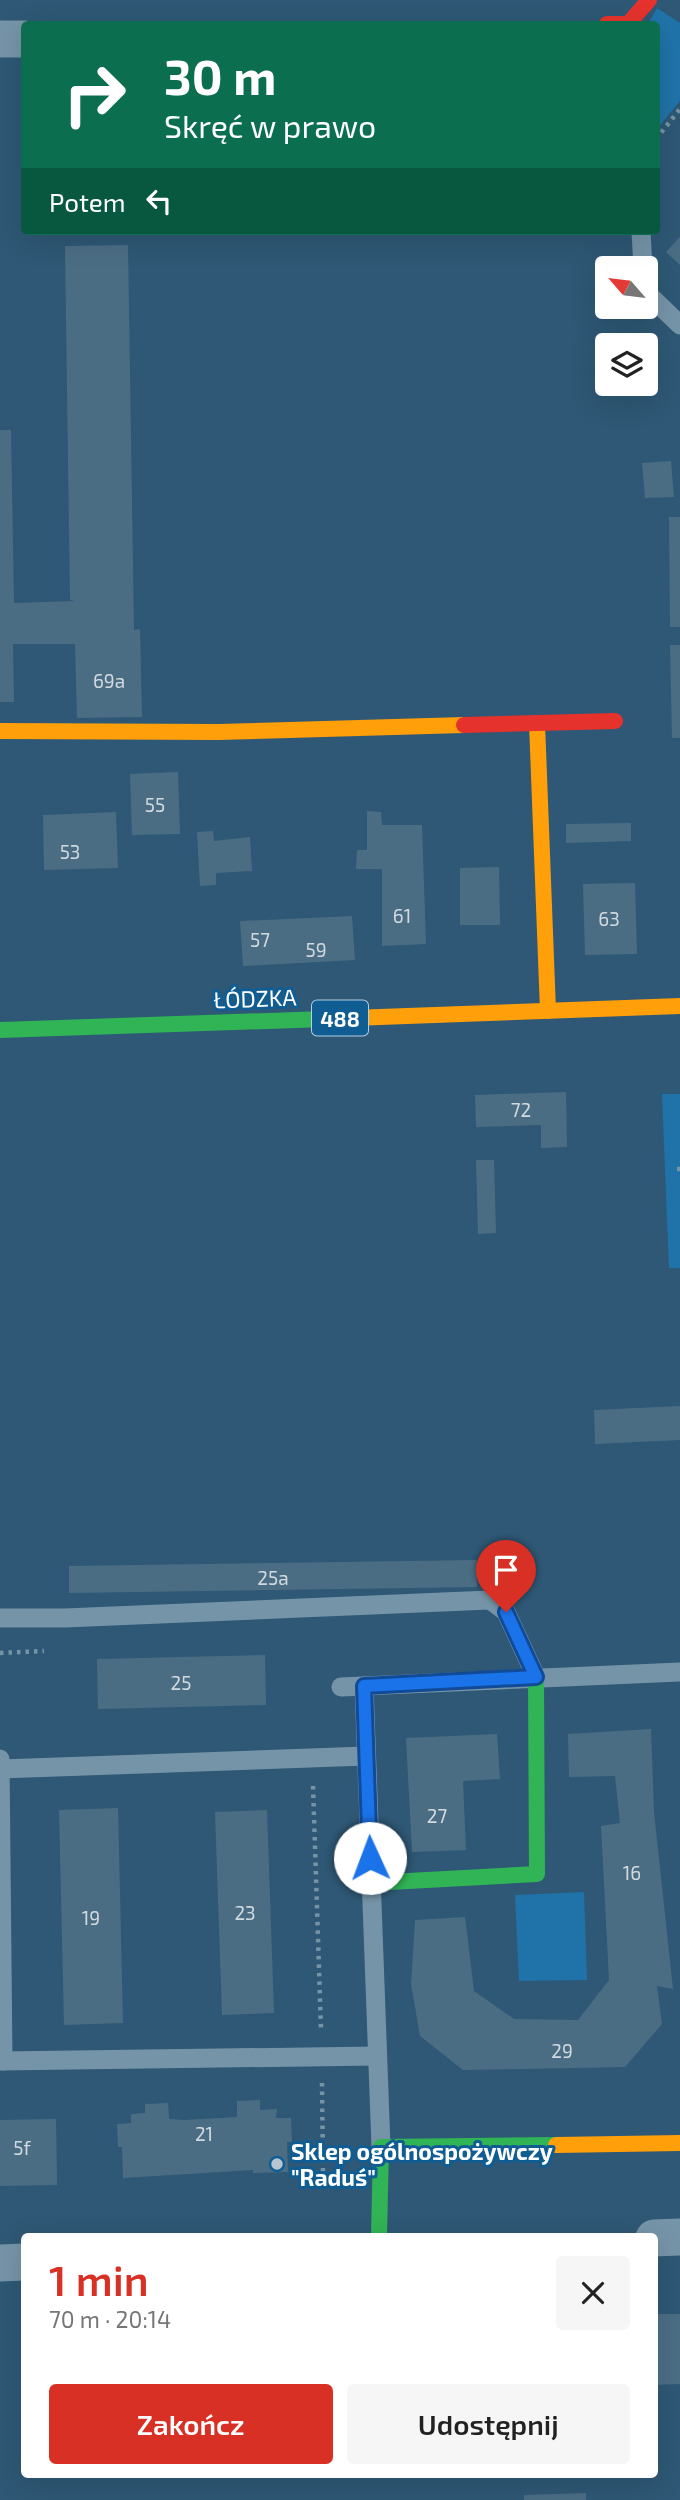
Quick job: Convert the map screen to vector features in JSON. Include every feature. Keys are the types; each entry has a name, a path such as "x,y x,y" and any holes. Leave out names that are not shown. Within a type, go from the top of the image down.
{"street":[{"path":"632,21 649,0"},
{"path":"0,39 21,38"},
{"path":"0,731 218,732 615,721"},
{"path":"537,723 548,1012"},
{"name":"ŁÓDZKA","path":"0,1030 680,1006"},
{"path":"371,1883 537,1874 536,1677"},
{"path":"379,2233 381,2147 680,2143"},
{"path":"658,2238 680,2237"},
{"path":"0,2263 21,2262"}],"lane":[{"path":"641,235 642,256"},
{"path":"658,303 680,324"},
{"path":"0,1618 65,1618 490,1600 506,1612 536,1677"},
{"path":"341,1688 680,1672"},
{"path":"364,1686 381,2147"},
{"path":"1,1769 366,1756"},
{"path":"0,1759 2,2061 377,2056"}],"path":[{"path":"660,134 680,109"},
{"path":"0,1653 44,1651"},
{"path":"312,1758 323,2174"}],"shaded area":[{"path":"657,8 680,23 680,101 660,125 660,21 650,21"},
{"path":"662,1094 680,1094 680,1268 669,1268"},
{"path":"584,1892 587,1980 519,1981 515,1895"}],"building":[{"path":"680,237 680,265 666,252"},
{"path":"128,245 134,630 140,629 142,717 77,718 75,644 13,644 14,702 0,702 0,430 11,430 14,603 75,601 70,600 65,246"},
{"path":"671,461 674,497 645,498 642,463"},
{"path":"669,517 680,517 680,627 670,627"},
{"path":"670,645 680,645 680,738 672,738"},
{"path":"178,772 180,834 132,835 130,774"},
{"path":"367,811 381,812 382,825 422,825 426,944 382,946 382,869 356,869 357,850 367,850"},
{"path":"116,812 118,868 44,870 43,815"},
{"path":"631,823 631,841 566,843 566,824"},
{"path":"213,831 214,841 250,837 252,871 216,873 216,885 200,886 197,832"},
{"path":"499,867 500,925 460,925 460,868"},
{"path":"635,883 637,954 585,955 583,884"},
{"path":"352,916 355,960 243,966 240,921"},
{"path":"566,1092 567,1147 541,1148 541,1125 476,1127 475,1095"},
{"path":"476,1160 494,1160 496,1233 478,1234"},
{"path":"680,1406 680,1440 595,1444 594,1410"},
{"path":"477,1560 477,1587 69,1593 69,1566"},
{"path":"265,1655 266,1705 98,1709 97,1659"},
{"path":"651,1729 654,1812 673,1989 657,1986 662,2024 625,2067 463,2070 420,2036 411,1984 415,1920 465,1917 474,1991 514,2019 578,2020 609,1980 601,1826 620,1823 615,1776 569,1777 568,1734"},
{"path":"497,1734 500,1779 463,1781 466,1850 412,1852 406,1738"},
{"path":"118,1808 123,2023 64,2025 59,1810"},
{"path":"267,1810 274,2013 222,2015 215,1812"},
{"path":"260,2100 260,2110 277,2109 276,2118 291,2118 292,2142 287,2142 288,2172 253,2173 253,2170 123,2178 122,2147 118,2147 117,2124 131,2123 131,2114 145,2113 145,2104 168,2103 169,2119 185,2120 237,2117 237,2101"},
{"path":"56,2119 57,2185 0,2186 0,2120"},
{"path":"658,2314 680,2314 680,2384 658,2385"},
{"path":"586,2493 586,2500 524,2500 524,2495"}],"traffic: fast":[{"path":"0,1030 325,1019"},
{"path":"371,1883 537,1874 536,1677"},
{"path":"379,2233 381,2147 556,2145"}],"traffic: slow":[{"path":"537,723 548,1011"},
{"path":"0,731 218,732 464,725"},
{"path":"325,1019 680,1006"},
{"path":"556,2145 680,2143"}],"traffic: jam":[{"path":"631,21 649,0"},
{"path":"464,725 615,721"}],"place":[{"name":"Sklep ogólnospożywczy \"Raduś\"","path":"277,2164"}],"route":[{"path":"370,1858 364,1686 536,1677 506,1612"}]}
